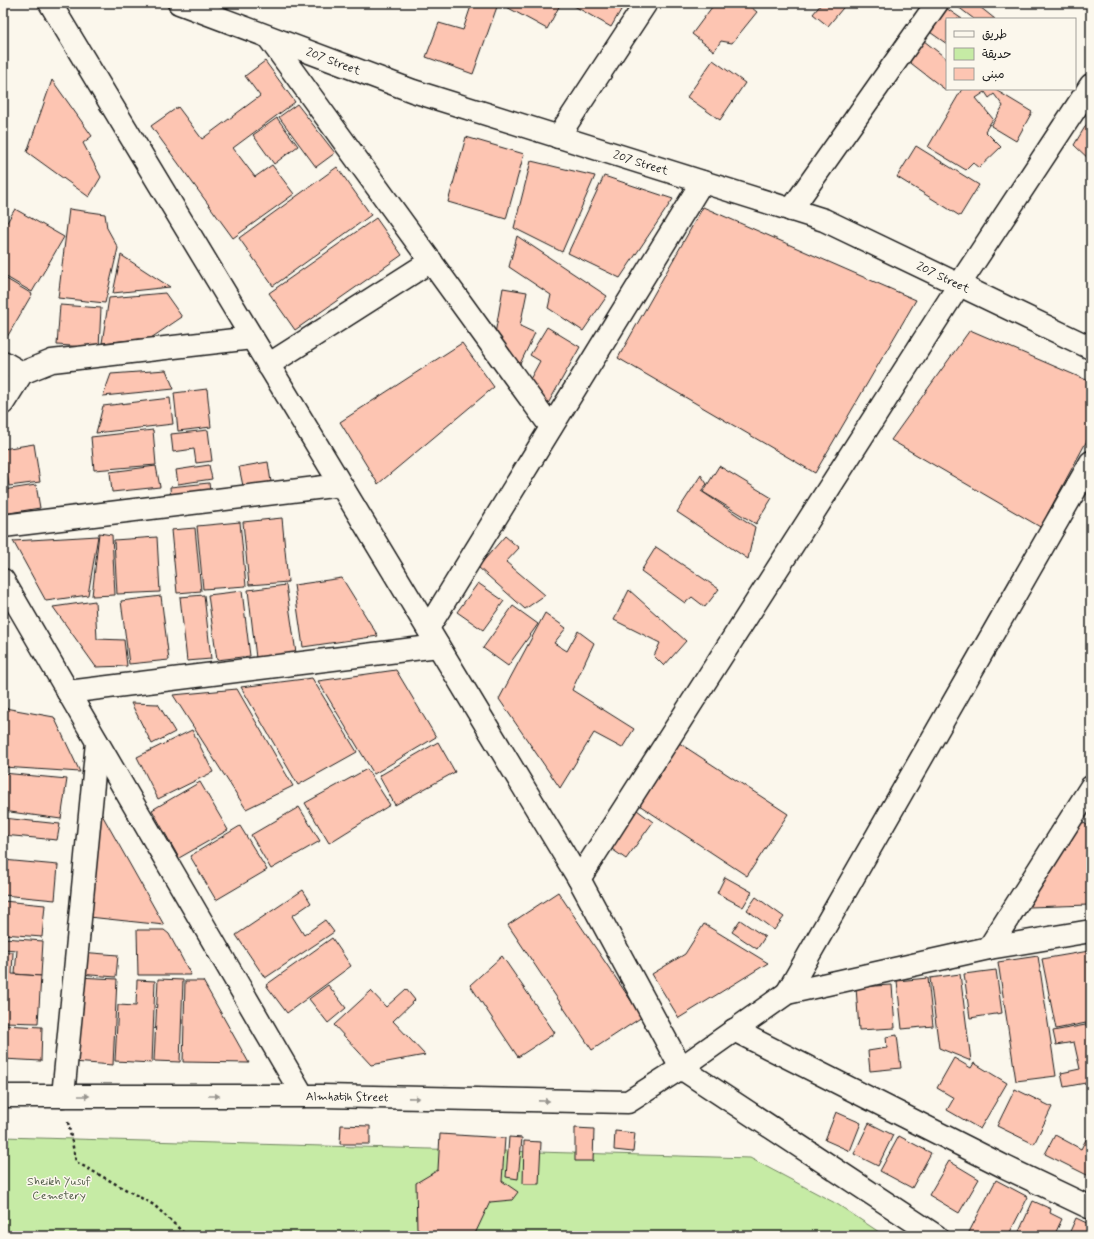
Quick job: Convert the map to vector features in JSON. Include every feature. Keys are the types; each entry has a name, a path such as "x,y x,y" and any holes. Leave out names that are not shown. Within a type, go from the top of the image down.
{"street":[{"path":"50,3 579,879 681,1068 936,1236"},
{"name":"207 Street","path":"180,3 413,91 824,220 1091,348"},
{"path":"558,137 646,3"},
{"path":"790,210 936,3"},
{"path":"268,36 551,427"},
{"path":"579,879 959,285 1091,85"},
{"path":"433,637 551,427 702,182"},
{"path":"268,365 430,261"},
{"path":"3,402 22,373 52,361 252,338"},
{"path":"3,362 22,373"},
{"path":"788,993 1091,462"},
{"path":"3,526 341,485"},
{"path":"3,580 302,1096"},
{"path":"68,692 433,637"},
{"path":"63,1096 97,742"},
{"path":"989,948 1091,787"},
{"path":"788,993 989,948 1091,931"},
{"name":"Almhatih Street","path":"3,1096 302,1096 628,1102 681,1068 788,993"},
{"path":"734,1030 1005,1167 1091,1208"}],"path":[{"path":"63,1096 76,1162 154,1205 187,1236"}],"green space":[{"name":"Sheikh Yusuf Cemetery","path":"3,1137 750,1158 837,1204 885,1236 3,1236"}],"building":[{"path":"472,3 498,4 473,74 426,57 439,23 463,30"},
{"path":"505,3 561,3 547,29 503,5"},
{"path":"569,3 625,3 611,27"},
{"path":"715,3 746,3 757,12 732,43 721,41 714,51 692,34"},
{"path":"822,3 847,3 828,26 813,14"},
{"path":"953,3 975,3 994,18 973,18"},
{"path":"940,4 961,18 946,18 946,43 924,28"},
{"path":"919,37 946,58 947,91 903,57"},
{"path":"713,60 745,83 720,120 687,97"},
{"path":"265,61 295,102 233,148 255,177 272,165 294,194 233,238 151,126 178,107 202,139 260,96 245,76"},
{"path":"52,80 92,136 83,143 101,177 89,197 27,152"},
{"path":"961,90 996,90 1032,112 1016,141 991,126 1003,106 994,94 989,98 985,92 976,98 993,119 985,131 1001,147 979,168 973,163 966,170 928,147"},
{"path":"297,104 335,153 316,167 279,117"},
{"path":"1091,117 1091,161 1074,145"},
{"path":"277,118 298,146 274,164 253,135"},
{"path":"466,137 524,154 506,219 448,202"},
{"path":"916,146 979,185 960,216 897,177"},
{"path":"531,161 595,176 562,252 514,228"},
{"path":"337,167 371,215 273,286 239,238"},
{"path":"604,176 673,199 620,278 568,253"},
{"path":"703,207 916,300 815,473 618,358"},
{"path":"15,209 64,237 32,292 3,275 3,229"},
{"path":"69,209 105,214 107,228 118,248 105,303 58,298"},
{"path":"376,218 402,255 295,330 269,293"},
{"path":"517,236 607,296 583,331 548,308 551,295 509,267"},
{"path":"121,255 170,287 113,293"},
{"path":"3,277 32,294 3,344"},
{"path":"503,288 527,292 520,326 535,333 517,370 494,340"},
{"path":"165,293 182,317 151,338 102,343 109,298"},
{"path":"60,305 101,308 99,348 57,345"},
{"path":"547,327 580,347 545,409 528,383 540,361 530,355"},
{"path":"970,330 1091,382 1091,433 1048,513 1042,528 891,440"},
{"path":"462,343 494,387 378,484 340,422"},
{"path":"166,370 174,389 103,396 111,374"},
{"path":"207,389 211,427 178,431 174,393"},
{"path":"170,398 173,424 96,433 103,406"},
{"path":"153,430 156,465 94,470 91,437"},
{"path":"208,430 212,461 196,463 194,449 173,452 171,434"},
{"path":"34,444 40,482 9,486 3,449"},
{"path":"268,462 271,482 243,486 239,467"},
{"path":"209,465 212,479 178,484 176,470"},
{"path":"156,466 160,487 112,492 110,472"},
{"path":"719,466 772,498 756,524 703,492"},
{"path":"701,475 707,484 701,491 755,527 748,559 677,512"},
{"path":"209,483 211,498 171,502 170,487"},
{"path":"36,485 40,508 3,514 3,490"},
{"path":"282,518 288,582 249,585 243,522"},
{"path":"240,522 246,586 203,589 197,526"},
{"path":"195,528 201,591 177,593 171,530"},
{"path":"99,533 112,535 115,595 92,596"},
{"path":"98,536 88,595 46,601 13,541"},
{"path":"505,536 519,548 506,562 545,595 525,609 478,567"},
{"path":"157,537 160,592 117,594 114,540"},
{"path":"656,547 719,589 705,607 692,597 685,603 641,571"},
{"path":"342,578 378,636 303,647 294,585"},
{"path":"478,583 504,601 483,630 457,612"},
{"path":"286,585 296,653 256,658 248,590"},
{"path":"629,590 686,641 664,666 654,656 660,643 614,620"},
{"path":"242,591 250,656 217,660 208,595"},
{"path":"204,595 211,659 187,661 180,597"},
{"path":"161,596 169,660 129,664 121,601"},
{"path":"95,601 97,639 124,640 127,666 96,667 53,607"},
{"path":"513,606 538,624 508,666 483,648"},
{"path":"545,613 566,628 554,643 567,651 578,631 594,643 572,690 634,729 622,748 594,733 560,788 499,699"},
{"path":"396,670 436,737 374,774 318,681"},
{"path":"312,678 357,752 298,785 241,687"},
{"path":"237,689 293,786 246,809 173,695"},
{"path":"131,703 158,704 175,732 152,744"},
{"path":"5,708 54,717 80,772 3,767"},
{"path":"192,730 213,772 158,799 137,757"},
{"path":"676,741 788,814 747,876 636,803"},
{"path":"438,742 455,772 395,805 379,776"},
{"path":"367,769 390,805 329,843 305,803"},
{"path":"3,773 67,779 61,819 3,811"},
{"path":"200,782 228,830 179,858 152,810"},
{"path":"299,807 320,841 271,869 251,835"},
{"path":"633,807 653,822 626,859 606,845"},
{"path":"101,813 164,925 89,917"},
{"path":"3,818 60,824 57,840 3,835"},
{"path":"1081,821 1091,828 1091,900 1089,905 1029,907"},
{"path":"240,826 267,870 216,900 190,856"},
{"path":"3,860 58,865 55,900 3,895"},
{"path":"725,877 752,892 743,907 717,893"},
{"path":"303,890 311,903 292,916 304,935 325,920 334,932 265,978 236,935"},
{"path":"558,892 642,1017 592,1050 508,925"},
{"path":"756,897 784,917 774,930 747,910"},
{"path":"3,901 45,905 42,937 3,934"},
{"path":"740,920 765,937 757,949 732,932"},
{"path":"704,924 768,963 679,1018 652,974 685,954"},
{"path":"137,930 164,930 169,934 191,975 138,975"},
{"path":"3,938 43,941 41,976 15,974 17,950 3,949"},
{"path":"332,938 351,966 287,1013 266,985"},
{"path":"1089,951 1091,962 1091,1022 1056,1029 1042,959"},
{"path":"3,952 13,952 12,974 41,976 38,1023 4,1022 5,992 3,992"},
{"path":"80,952 118,955 116,977 79,974"},
{"path":"502,956 555,1033 518,1057 470,985"},
{"path":"1038,956 1056,1076 1016,1081 998,962"},
{"path":"996,970 1002,1013 970,1018 964,974"},
{"path":"960,974 971,1061 939,1048 930,978"},
{"path":"77,977 117,979 113,1065 73,1062"},
{"path":"928,978 933,1026 902,1029 897,981"},
{"path":"158,979 183,980 180,1062 154,1061"},
{"path":"137,980 155,981 152,1063 115,1061 118,1005 136,1006"},
{"path":"185,981 203,981 249,1063 183,1062"},
{"path":"328,985 346,1008 328,1023 309,999"},
{"path":"892,985 895,1028 859,1030 856,987"},
{"path":"406,989 415,1000 393,1021 425,1055 371,1065 334,1025 371,991 386,1007"},
{"path":"1091,1024 1091,1082 1064,1087 1061,1073 1080,1069 1074,1042 1056,1045 1053,1031"},
{"path":"3,1025 42,1027 41,1061 3,1059"},
{"path":"897,1035 901,1068 870,1071 868,1051 887,1048 886,1037"},
{"path":"954,1058 971,1068 974,1063 1007,1083 980,1129 947,1110 954,1098 937,1088"},
{"path":"1015,1089 1052,1107 1034,1144 997,1126"},
{"path":"836,1112 861,1123 850,1151 825,1140"},
{"path":"869,1123 893,1135 878,1166 854,1154"},
{"path":"341,1125 370,1126 370,1144 340,1144"},
{"path":"575,1128 594,1129 593,1161 575,1161"},
{"path":"1091,1130 1091,1171 1089,1176 1045,1154 1055,1135 1081,1149"},
{"path":"615,1131 635,1133 633,1152 614,1150"},
{"path":"440,1134 505,1138 502,1181 518,1192 512,1200 490,1202 474,1236 431,1236 417,1229 416,1183 438,1170"},
{"path":"899,1136 931,1153 912,1188 880,1171"},
{"path":"509,1137 522,1138 518,1179 506,1177"},
{"path":"524,1141 541,1142 539,1184 523,1184"},
{"path":"949,1161 979,1179 959,1213 929,1195"},
{"path":"996,1180 1028,1197 1008,1236 967,1236"},
{"path":"1033,1201 1051,1209 1050,1213 1062,1219 1054,1236 1017,1236"},
{"path":"1076,1218 1091,1225 1091,1236 1068,1236"}]}
